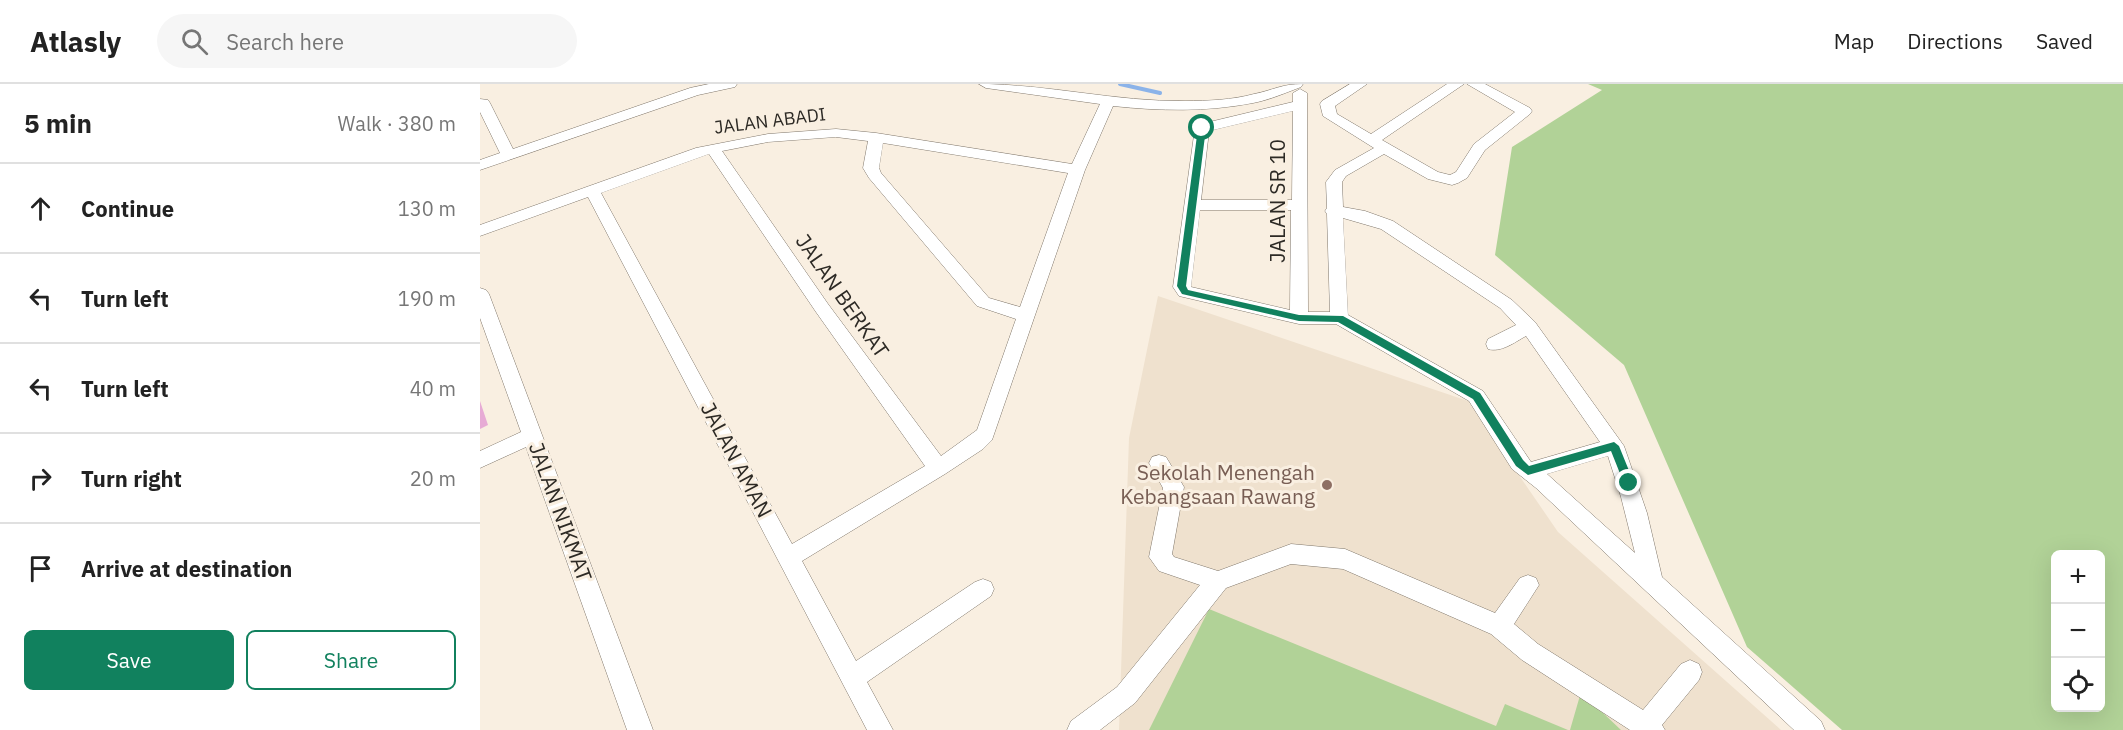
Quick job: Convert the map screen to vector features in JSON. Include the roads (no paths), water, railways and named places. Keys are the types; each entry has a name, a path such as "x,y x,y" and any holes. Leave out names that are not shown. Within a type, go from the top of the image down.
{"street":[{"path":"480,165 695,91 730,84"},
{"path":"986,84 1108,102 1206,105 1255,99 1298,84"},
{"name":"JALAN SR 10","path":"1298,84 1300,105 1299,318"},
{"path":"1360,84 1327,104 1330,116 1439,179 1458,178 1480,146 1525,111 1474,84"},
{"path":"1340,318 1333,211 1336,177 1457,84"},
{"path":"788,558 938,468 985,434 1077,170 1108,102"},
{"path":"483,103 507,155"},
{"path":"1300,105 1202,128 1182,290 1188,294 1299,318 1340,318 1476,396 1519,463 1543,482 1812,730"},
{"name":"JALAN ABADI","path":"480,231 712,148 768,138 836,133 876,137 1077,170"},
{"path":"876,137 871,168 874,174 983,302 1027,316"},
{"name":"JALAN BERKAT","path":"712,148 822,308 938,468"},
{"name":"JALAN AMAN","path":"592,190 880,730"},
{"path":"1192,205 1299,205"},
{"path":"1333,211 1359,215 1387,225 1506,304 1529,327 1614,446 1629,483 1642,528 1652,583"},
{"name":"JALAN NIKMAT","path":"480,294 640,730"},
{"path":"1495,344 1529,327"},
{"path":"480,460 531,436"},
{"path":"1528,471 1614,446"},
{"path":"1159,463 1174,487 1160,557 1167,564 1210,589"},
{"path":"1080,730 1126,695 1210,589 1291,554 1345,559 1498,626 1530,652 1649,727 1690,672"},
{"path":"1498,626 1528,585"},
{"path":"852,678 983,589"}],"waterway":[{"path":"1120,84 1160,93"}],"place":[{"name":"Sekolah Menengah Kebangsaan Rawang","path":"1327,485"}]}
